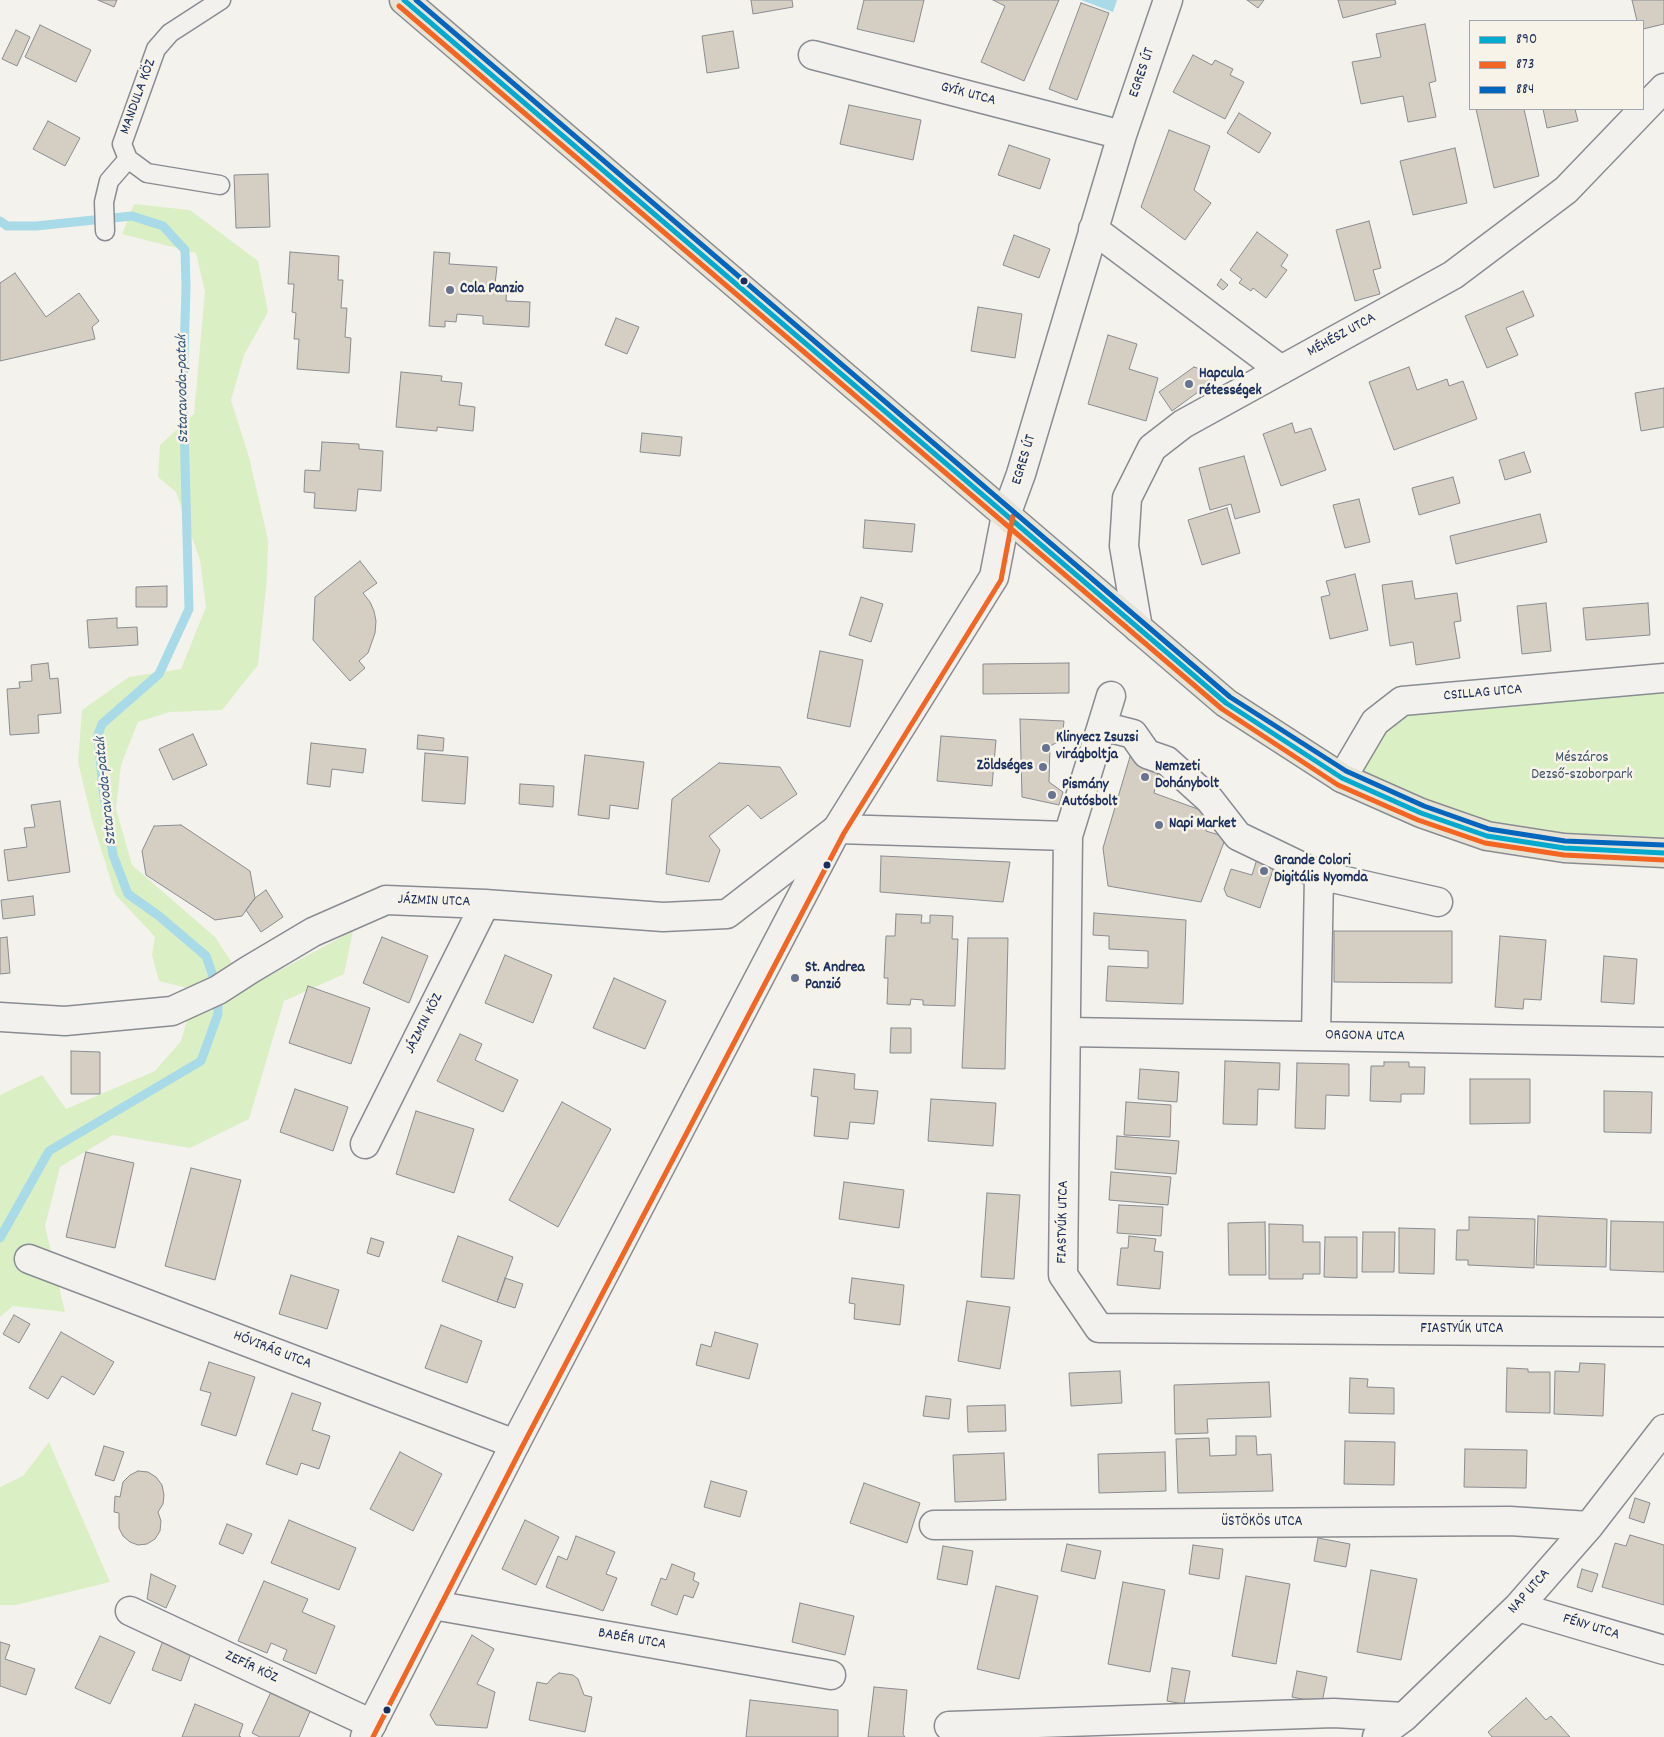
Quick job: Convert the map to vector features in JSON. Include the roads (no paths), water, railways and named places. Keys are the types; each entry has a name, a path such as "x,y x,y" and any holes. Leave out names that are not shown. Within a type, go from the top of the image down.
{"main road":[{"path":"404,0 1226,703 1342,778 1421,813 1487,836 1564,848 1664,853"}],"street":[{"name":"EGRES ÚT","path":"369,1730 515,1444 837,830 994,577 1006,516 1021,474 1122,135 1168,0"},
{"name":"GYÍK UTCA","path":"813,55 1122,135"},
{"name":"MÉHÉSZ UTCA","path":"1644,109 1664,88"},
{"name":"MÉHÉSZ UTCA","path":"1138,628 1124,546 1127,498 1152,448 1183,424 1453,275 1566,190 1643,110"},
{"path":"1094,229 1281,370"},
{"name":"CSILLAG UTCA","path":"1342,778 1375,722 1402,701 1664,678"},
{"name":"FIASTYÚK UTCA","path":"1111,696 1068,836 1063,1275 1099,1328 1664,1332"},
{"path":"1102,726 1133,734 1147,754 1167,761 1210,800 1238,836 1319,875 1438,902"},
{"path":"837,830 1068,836"},
{"name":"JÁZMIN UTCA","path":"0,1017 65,1021 172,1011 218,990 313,932 386,900 485,904 663,917 727,914 837,830"},
{"path":"1316,1036 1319,875"},
{"name":"JÁZMIN KÖZ","path":"365,1144 485,904"},
{"name":"ORGONA UTCA","path":"1067,1032 1664,1042"},
{"name":"HÓVIRÁG UTCA","path":"29,1259 515,1444"},
{"name":"NAP UTCA","path":"1377,1737 1404,1717 1518,1607 1589,1526 1664,1429"},
{"name":"ÜSTÖKÖS UTCA","path":"934,1525 1510,1521 1589,1526"},
{"name":"BABÉR UTCA","path":"433,1605 830,1675"},
{"name":"FÉNY UTCA","path":"1518,1607 1664,1650"},
{"name":"ZEFÍR KÖZ","path":"130,1612 369,1730"},
{"path":"949,1726 1334,1713 1404,1717"}],"lane":[{"name":"MANDULA KÖZ","path":"128,159 122,144 156,49 170,33 221,0"},
{"path":"106,231 104,202 110,181 128,159 147,173 220,185"}],"water":[{"path":"1081,0 1117,0 1113,12"}],"waterway":[{"name":"Sztaravoda-patak","path":"0,221 7,226 36,226 132,216 163,226 185,250 186,287 183,390 189,609 159,674 102,724 98,735 103,789 113,855 128,894 159,916 206,956 218,990 218,1014 201,1061 49,1151 0,1238"}],"place":[{"name":"Cola Panzio","path":"450,290"},
{"name":"Hapcula rétességek","path":"1189,384"},
{"name":"Klinyecz Zsuzsi virágboltja","path":"1046,748"},
{"name":"Zöldséges","path":"1043,767"},
{"name":"Nemzeti Dohánybolt","path":"1145,777"},
{"name":"Pismány Autósbolt","path":"1052,795"},
{"name":"Napi Market","path":"1159,825"},
{"name":"Grande Colori Digitális Nyomda","path":"1264,871"},
{"name":"St. Andrea Panzió","path":"795,978"}],"park label":[{"name":"Mészáros Dezső-szoborpark","path":"1582,768"}]}
